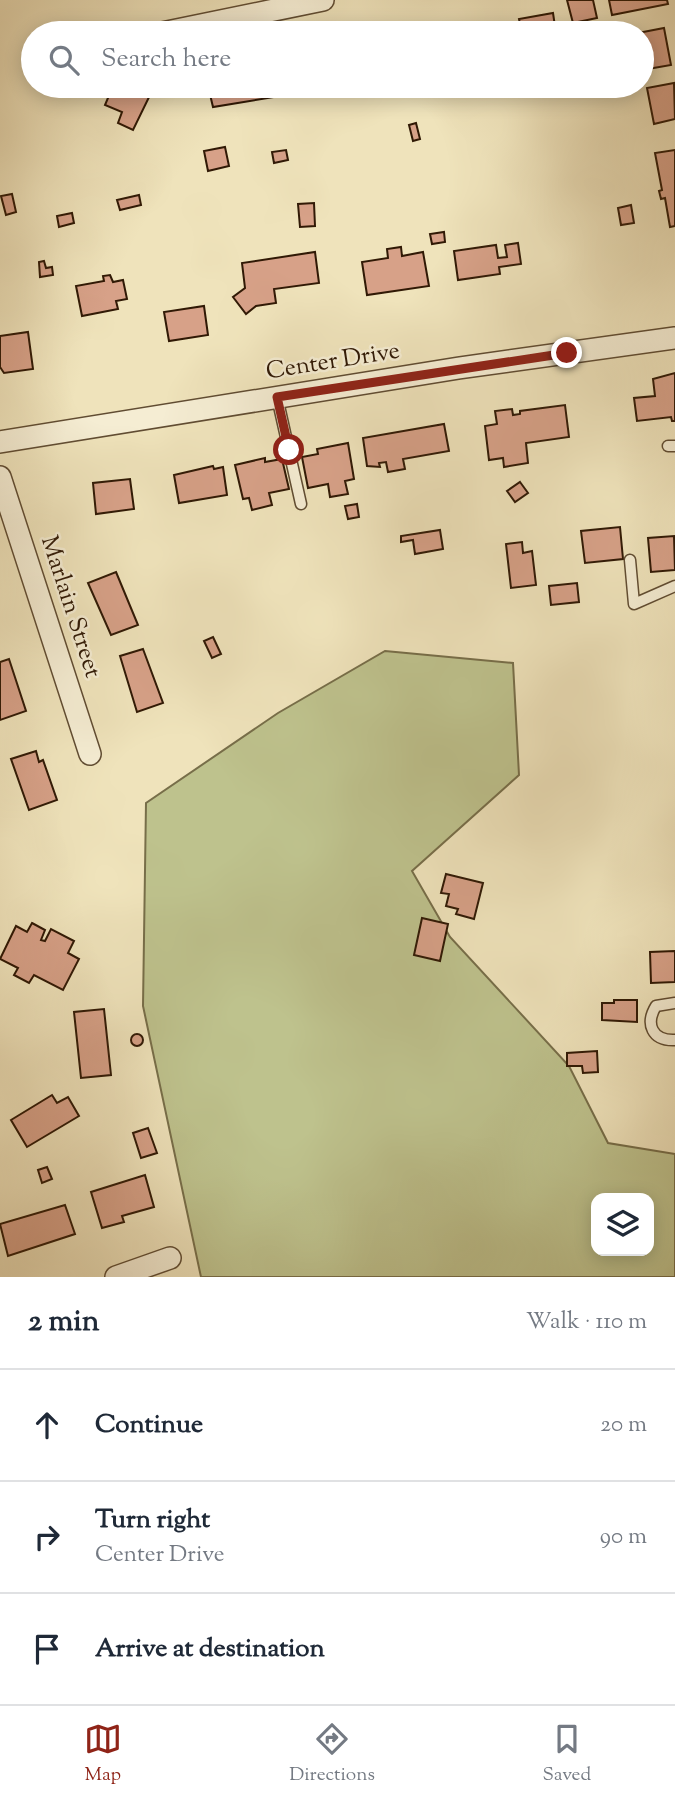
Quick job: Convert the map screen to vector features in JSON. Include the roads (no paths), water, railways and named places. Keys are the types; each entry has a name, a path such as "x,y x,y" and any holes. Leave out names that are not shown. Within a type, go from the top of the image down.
{"street":[{"path":"221,21 323,0"},
{"name":"Center Drive","path":"0,442 277,397 675,338"},
{"name":"Marlain Street","path":"0,477 90,754"},
{"path":"116,1277 170,1258"}],"lane":[{"path":"277,397 301,504"},
{"path":"630,559 634,604 675,586"},
{"path":"675,1003 656,1006 649,1020 650,1027 660,1037 675,1040"}]}
